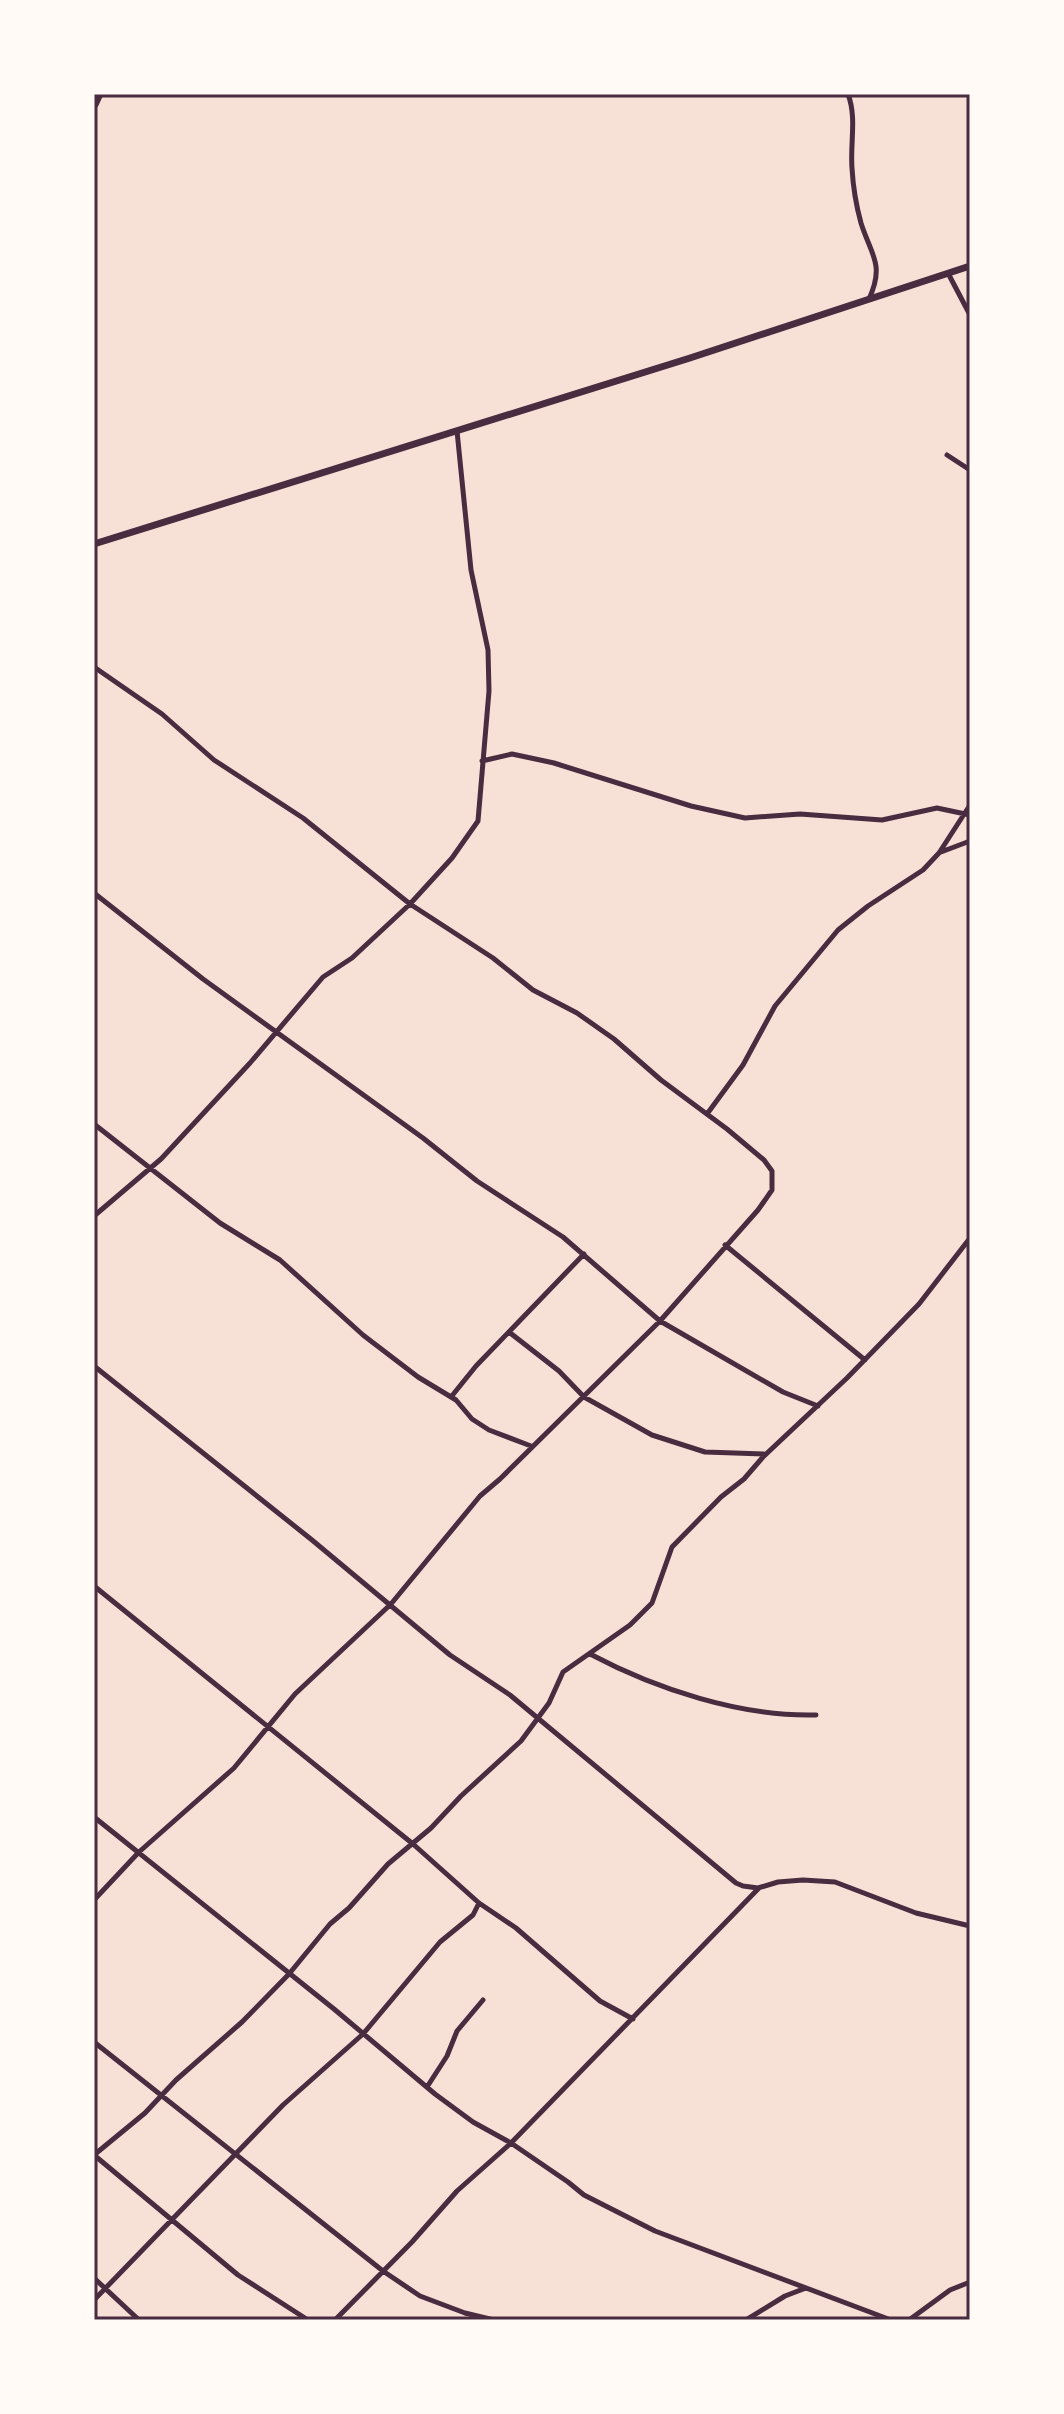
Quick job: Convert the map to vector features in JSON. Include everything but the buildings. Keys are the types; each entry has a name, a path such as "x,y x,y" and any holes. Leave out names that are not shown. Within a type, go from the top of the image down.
{"main road":[{"path":"94,544 868,301 970,266"}],"street":[{"path":"94,114 101,94"},
{"path":"848,94 853,122 851,164 854,192 876,262 878,281 868,301"},
{"path":"94,98 96,106"},
{"path":"949,275 970,315"},
{"path":"94,1216 161,1159 323,977 344,965 410,904 452,858 478,821 489,691 488,650 470,559 457,431"},
{"path":"947,455 970,470"},
{"path":"94,667 162,714 207,754 303,818 410,904 493,958 533,990 577,1013 614,1039 661,1080 764,1160 773,1177 772,1190 766,1199 660,1321 480,1496 391,1604 295,1694 234,1768 139,1852 94,1900"},
{"path":"482,761 512,754 554,763 691,806 745,818 800,814 882,820 937,808 968,814"},
{"path":"707,1114 743,1065 775,1006 838,930 923,870 968,814 970,805"},
{"path":"939,853 970,841"},
{"path":"94,893 203,979 423,1138 454,1165 531,1214 584,1254 660,1321 783,1392 818,1406"},
{"path":"94,1124 220,1223 280,1260 371,1342 451,1397 481,1425 532,1446"},
{"path":"308,2320 238,2275 94,2155 161,2097 289,1974 330,1924 349,1908 388,1864 521,1741 539,1720 563,1672 630,1625 652,1603 672,1547 865,1360 919,1304 970,1238"},
{"path":"725,1245 865,1360"},
{"path":"451,1397 476,1366 584,1254"},
{"path":"509,1332 559,1371 584,1397 652,1435 690,1448 725,1454 765,1454"},
{"path":"94,1366 391,1604 450,1655 486,1677 602,1774 646,1806 723,1873 743,1886 758,1888 778,1882 803,1880 835,1882 916,1913 970,1926"},
{"path":"94,1586 413,1844 479,1903 516,1928 600,2001 633,2019"},
{"path":"590,1654 640,1680 664,1687 781,1715 816,1715"},
{"path":"94,1817 427,2087 473,2122 511,2143 599,2205 665,2235 891,2320"},
{"path":"335,2320 457,2191 511,2143 758,1888"},
{"path":"94,2300 283,2105 363,2034 440,1942 473,1915 479,1903"},
{"path":"427,2087 447,2056 457,2031 483,2000"},
{"path":"94,2042 383,2271 420,2296 494,2320"},
{"path":"94,2278 139,2320"},
{"path":"909,2320 950,2290 970,2282"},
{"path":"746,2320 775,2301 807,2288"}]}
